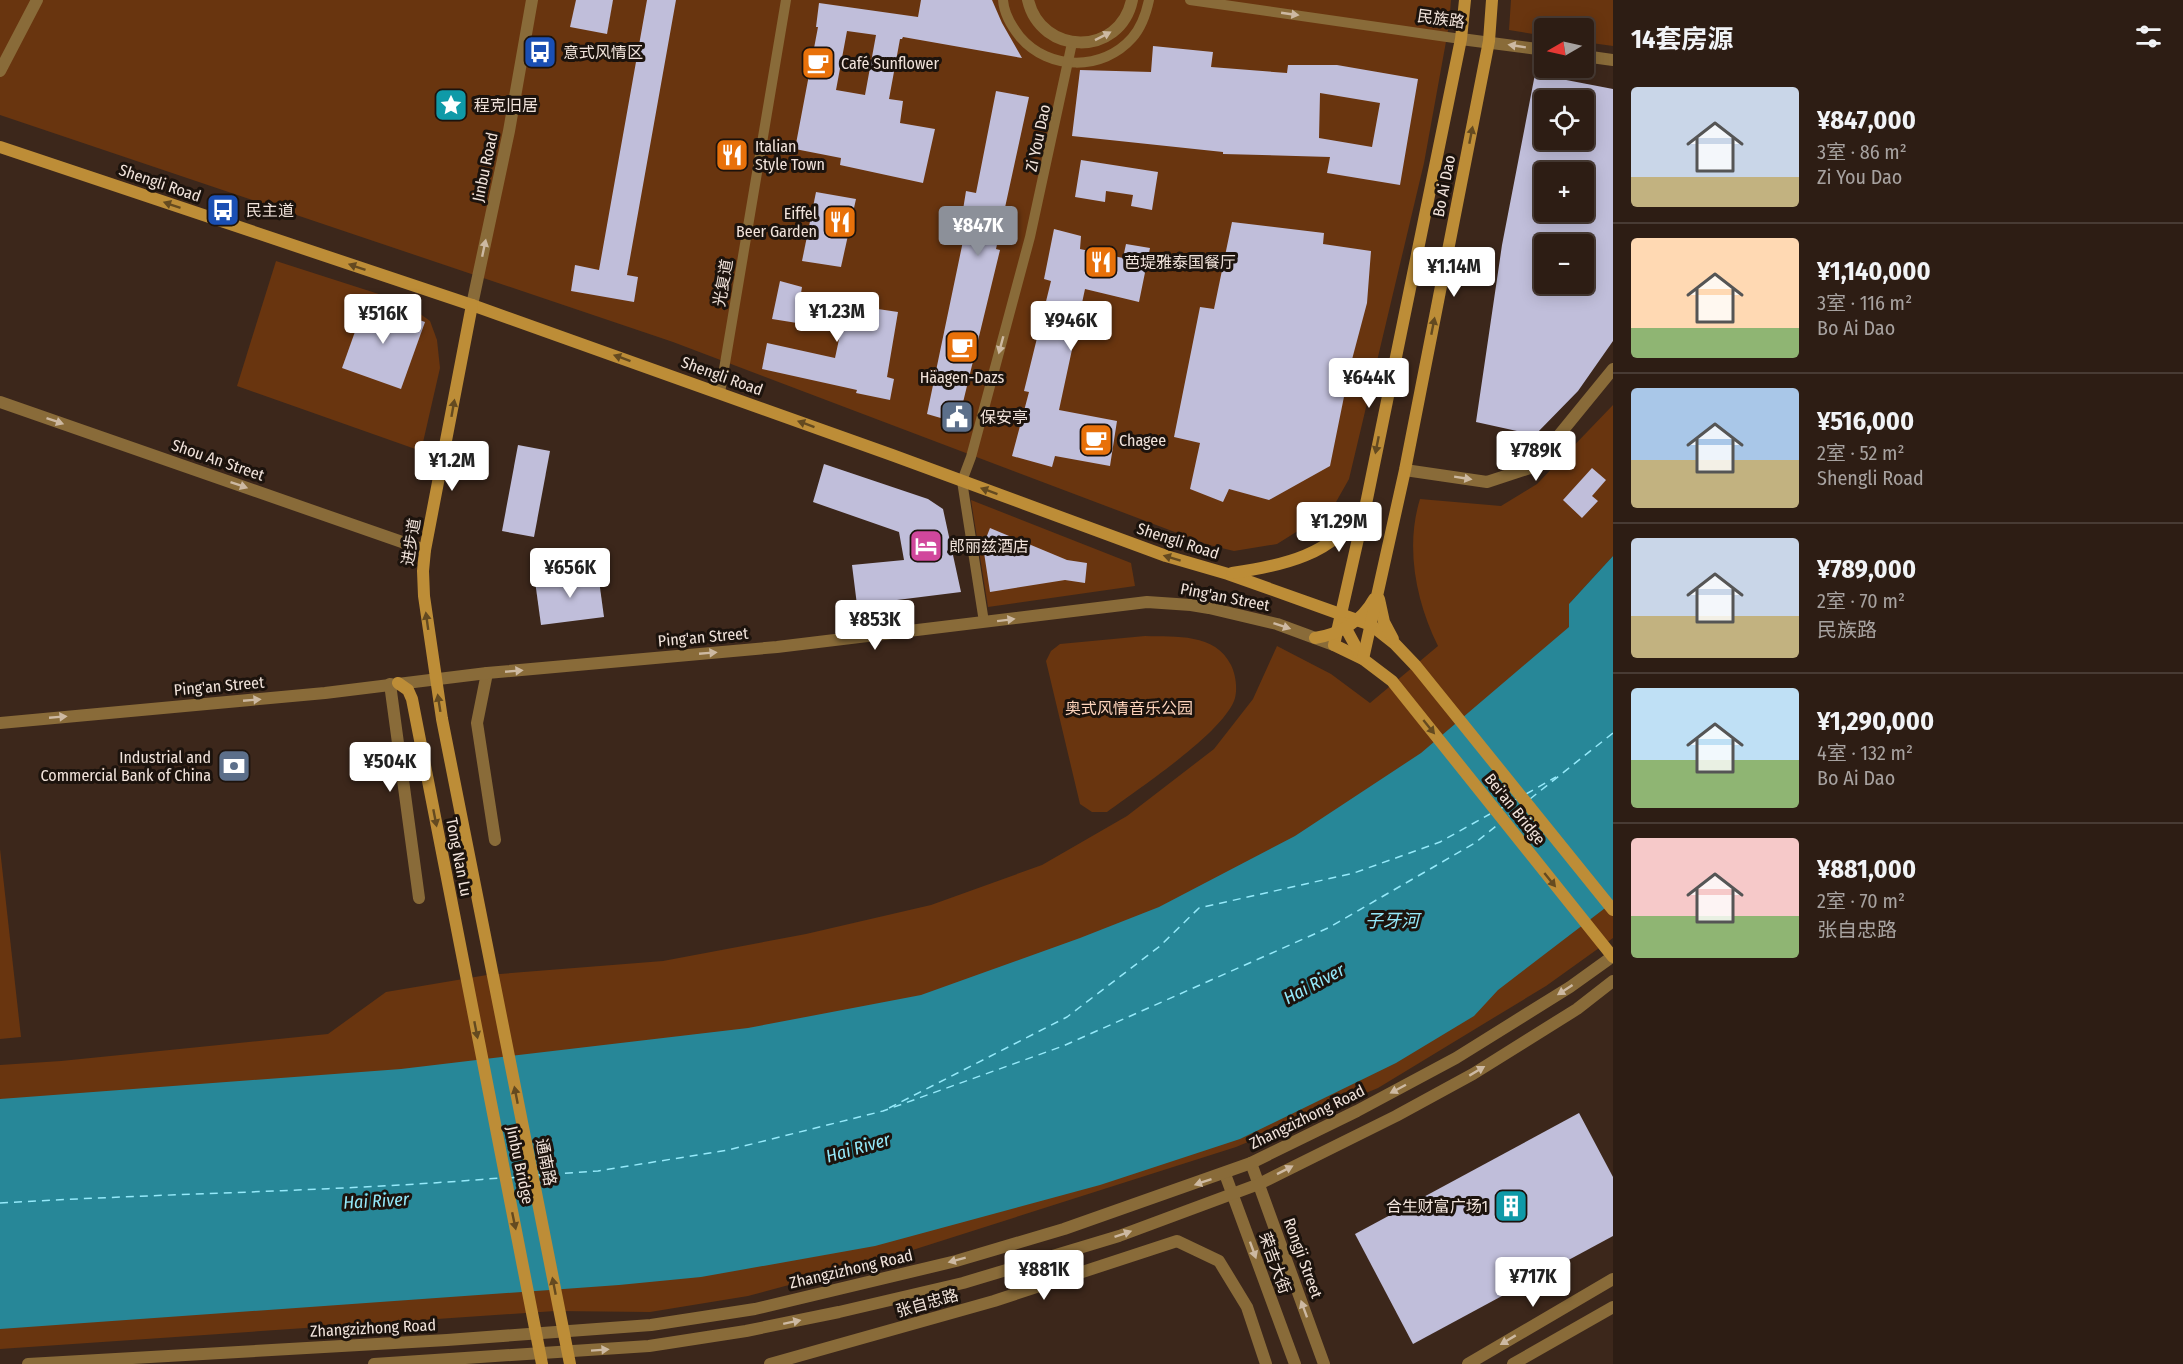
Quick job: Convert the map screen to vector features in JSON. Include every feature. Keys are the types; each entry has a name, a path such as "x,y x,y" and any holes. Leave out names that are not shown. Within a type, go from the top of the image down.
{"main road":[{"name":"Bo Ai Dao","path":"1334,645 1341,630 1340,614 1461,39 1465,0"},
{"name":"Bo Ai Dao","path":"1362,659 1405,470 1489,41 1492,0"},
{"name":"Shengli Road","path":"0,147 472,305 1166,556 1228,574 1371,625 1395,644 1416,666"},
{"name":"进步道","path":"435,679 423,596 425,550 472,305"},
{"path":"1228,574 1286,564 1320,549 1352,521 1366,499"},
{"path":"1315,638 1341,630 1357,620 1370,607 1378,589"},
{"path":"1378,589 1381,613 1395,644"},
{"path":"1341,630 1362,659"},
{"name":"Ping'an Street","path":"1334,645 1362,659 1392,681"},
{"name":"Bei'an Bridge","path":"1416,666 1613,910"},
{"name":"Tong Nan Lu","path":"435,679 491,966"},
{"name":"Bei'an Bridge","path":"1392,681 1613,957"},
{"name":"Tong Nan Lu","path":"394,684 408,690 412,699 464,972"},
{"name":"通南路","path":"491,966 570,1364"},
{"name":"Jinbu Bridge","path":"464,972 542,1364"}],"street":[{"path":"0,71 37,0"},
{"name":"Jinbu Road","path":"472,305 509,132 532,0"},
{"name":"光复道","path":"720,393 786,0"},
{"path":"1003,0 1012,27 1027,45 1046,57 1068,63 1092,62 1114,53 1132,38 1145,18 1149,0"},
{"path":"1028,0 1034,17 1044,29 1057,38 1072,43 1090,42 1107,36 1120,25 1130,9 1132,0"},
{"name":"民族路","path":"1190,0 1534,48"},
{"name":"Zi You Dao","path":"962,481 971,458 1030,237 1072,43"},
{"path":"1594,57 1613,60"},
{"path":"1405,470 1488,482 1533,467 1613,369"},
{"name":"Shou An Street","path":"0,402 425,550"},
{"path":"962,481 984,622"},
{"name":"Ping'an Street","path":"0,723 777,647 1147,602 1191,604 1209,608 1277,624 1334,645"},
{"path":"487,674 477,723 495,840"},
{"path":"394,684 419,898"},
{"name":"Zhangzizhong Road","path":"28,1364 459,1339 651,1325 766,1306 956,1261 1064,1229 1251,1163 1357,1111 1456,1058 1570,987 1613,957"},
{"path":"374,1364 649,1347 746,1331 963,1283 1119,1236 1259,1184 1396,1116 1473,1074 1577,1009 1613,981"},
{"name":"Rongji Street","path":"1251,1163 1324,1364"},
{"name":"荣吉大街","path":"1225,1174 1295,1364"},
{"name":"张自忠路","path":"771,1364 994,1301 1177,1241 1219,1261 1247,1307 1266,1364"},
{"path":"1468,1364 1613,1279"},
{"path":"1513,1364 1613,1308"}],"green space":[{"path":"0,0 1451,0 1449,25 1424,163 1349,479 1336,502 1309,524 1277,544 1234,551 1209,545 673,342 0,115"},
{"path":"1511,0 1613,0 1613,46 1594,43 1594,18 1534,18 1534,34 1509,30"},
{"path":"276,261 388,297 412,308 430,321 437,340 440,368 421,451 237,386"},
{"name":"子牙河","path":"1613,405 1613,556 1569,604 1613,570 1613,938 1546,986 1378,1088 1236,1147 878,1261 748,1296 650,1312 555,1311 0,1349 0,1065 328,1034 386,992 487,975 663,961 806,934 931,905 1042,865 1127,816 1214,749 1253,699 1277,646 1331,674 1370,703 1438,646 1424,611 1415,574 1413,536 1420,499 1501,506 1537,484"},
{"path":"971,500 1131,563 1135,586 988,607"},
{"name":"奥式风情音乐公园","path":"1145,636 1182,637 1205,642 1215,647 1224,655 1233,669 1236,683 1234,701 1226,715 1213,729 1177,761 1107,812 1092,812 1080,804 1046,661 1051,651 1060,644"},
{"path":"0,849 21,1037 0,1039"}],"water":[{"name":"子牙河","path":"1613,556 1613,902 1498,990 1474,1016 1396,1063 1240,1139 1100,1185 875,1246 701,1277 619,1285 0,1329 0,1099 401,1069 748,1028 921,995 1159,907 1295,836 1421,753 1569,627 1569,604"}],"building":[{"path":"576,0 613,0 607,34 570,27"},
{"path":"647,0 676,0 627,275 638,277 634,302 571,291 575,265 599,270"},
{"path":"921,0 992,0 1022,58 903,37 900,39 889,99 903,101 900,123 935,129 923,183 840,165 841,158 795,149 818,27 816,27 819,3 918,17","holes":["847,31 876,35 865,95 836,90"]},
{"path":"1153,46 1213,52 1211,67 1287,73 1288,65 1337,65 1418,79 1400,185 1327,173 1330,157 1223,154 1223,152 1072,136 1080,70 1151,72","holes":["1320,93 1380,103 1372,147 1319,138"]},
{"path":"1534,78 1556,78 1613,89 1613,341 1578,391 1535,435 1476,422 1502,245"},
{"path":"996,91 1029,97 996,249 1000,250 958,423 927,414 968,217 962,216 966,191 976,193"},
{"path":"1081,160 1158,172 1152,210 1131,206 1133,195 1106,191 1105,202 1075,197"},
{"path":"816,192 856,199 841,267 802,261"},
{"path":"1232,222 1324,233 1323,244 1371,251 1367,303 1350,367 1330,466 1269,500 1229,489 1223,502 1190,489 1200,443 1174,437 1200,307 1214,309"},
{"path":"1054,229 1081,236 1080,249 1123,258 1126,244 1150,248 1139,302 1085,289 1059,410 1117,421 1110,466 1055,456 1052,467 1012,456 1029,392 1024,391 1051,281 1044,279"},
{"path":"780,281 802,287 800,299 830,307 832,293 852,296 851,305 898,312 887,377 894,379 890,400 856,393 857,390 762,369 767,343 835,358 841,330 772,319"},
{"path":"366,301 425,322 401,389 342,368"},
{"path":"518,445 550,451 534,537 502,531"},
{"name":"郎丽兹酒店","path":"824,464 928,499 943,509 961,592 857,605 852,565 904,560 899,532 813,502"},
{"path":"1592,468 1606,480 1592,496 1598,501 1582,518 1563,500"},
{"path":"990,528 1067,560 1087,563 1085,583 1065,580 990,592 983,546"},
{"path":"598,573 604,617 541,625 535,581"},
{"name":"合生财富广场1","path":"1579,1113 1613,1177 1613,1236 1413,1344 1355,1234"}],"ferry route":[{"path":"1530,799 1613,733"},
{"path":"1526,794 1556,777"},
{"path":"1500,809 1517,799"},
{"path":"1509,816 1521,806"},
{"path":"889,1108 1067,1017 1160,946 1199,908 1354,873 1440,842 1490,814"},
{"path":"537,1175 598,1171 728,1150 883,1111 1063,1046 1328,928 1475,843 1500,823"},
{"path":"510,1178 526,1176"},
{"path":"0,1203 437,1183 499,1178"}],"place":[{"name":"意式风情区","path":"540,52"},
{"name":"Café Sunflower","path":"818,63"},
{"name":"程克旧居","path":"451,105"},
{"name":"Italian Style Town","path":"732,155"},
{"name":"民主道","path":"223,210"},
{"name":"Eiffel Beer Garden","path":"840,222"},
{"name":"芭堤雅泰国餐厅","path":"1101,262"},
{"name":"Häagen-Dazs","path":"962,347"},
{"name":"保安亭","path":"957,417"},
{"name":"Chagee","path":"1096,440"},
{"name":"郎丽兹酒店","path":"926,546"},
{"name":"Industrial and Commercial Bank of China","path":"234,766"},
{"name":"合生财富广场1","path":"1511,1206"}],"water label":[{"name":"Hai River","path":"1314,984"},
{"name":"Hai River","path":"858,1148"},
{"name":"Hai River","path":"376,1201"}]}
